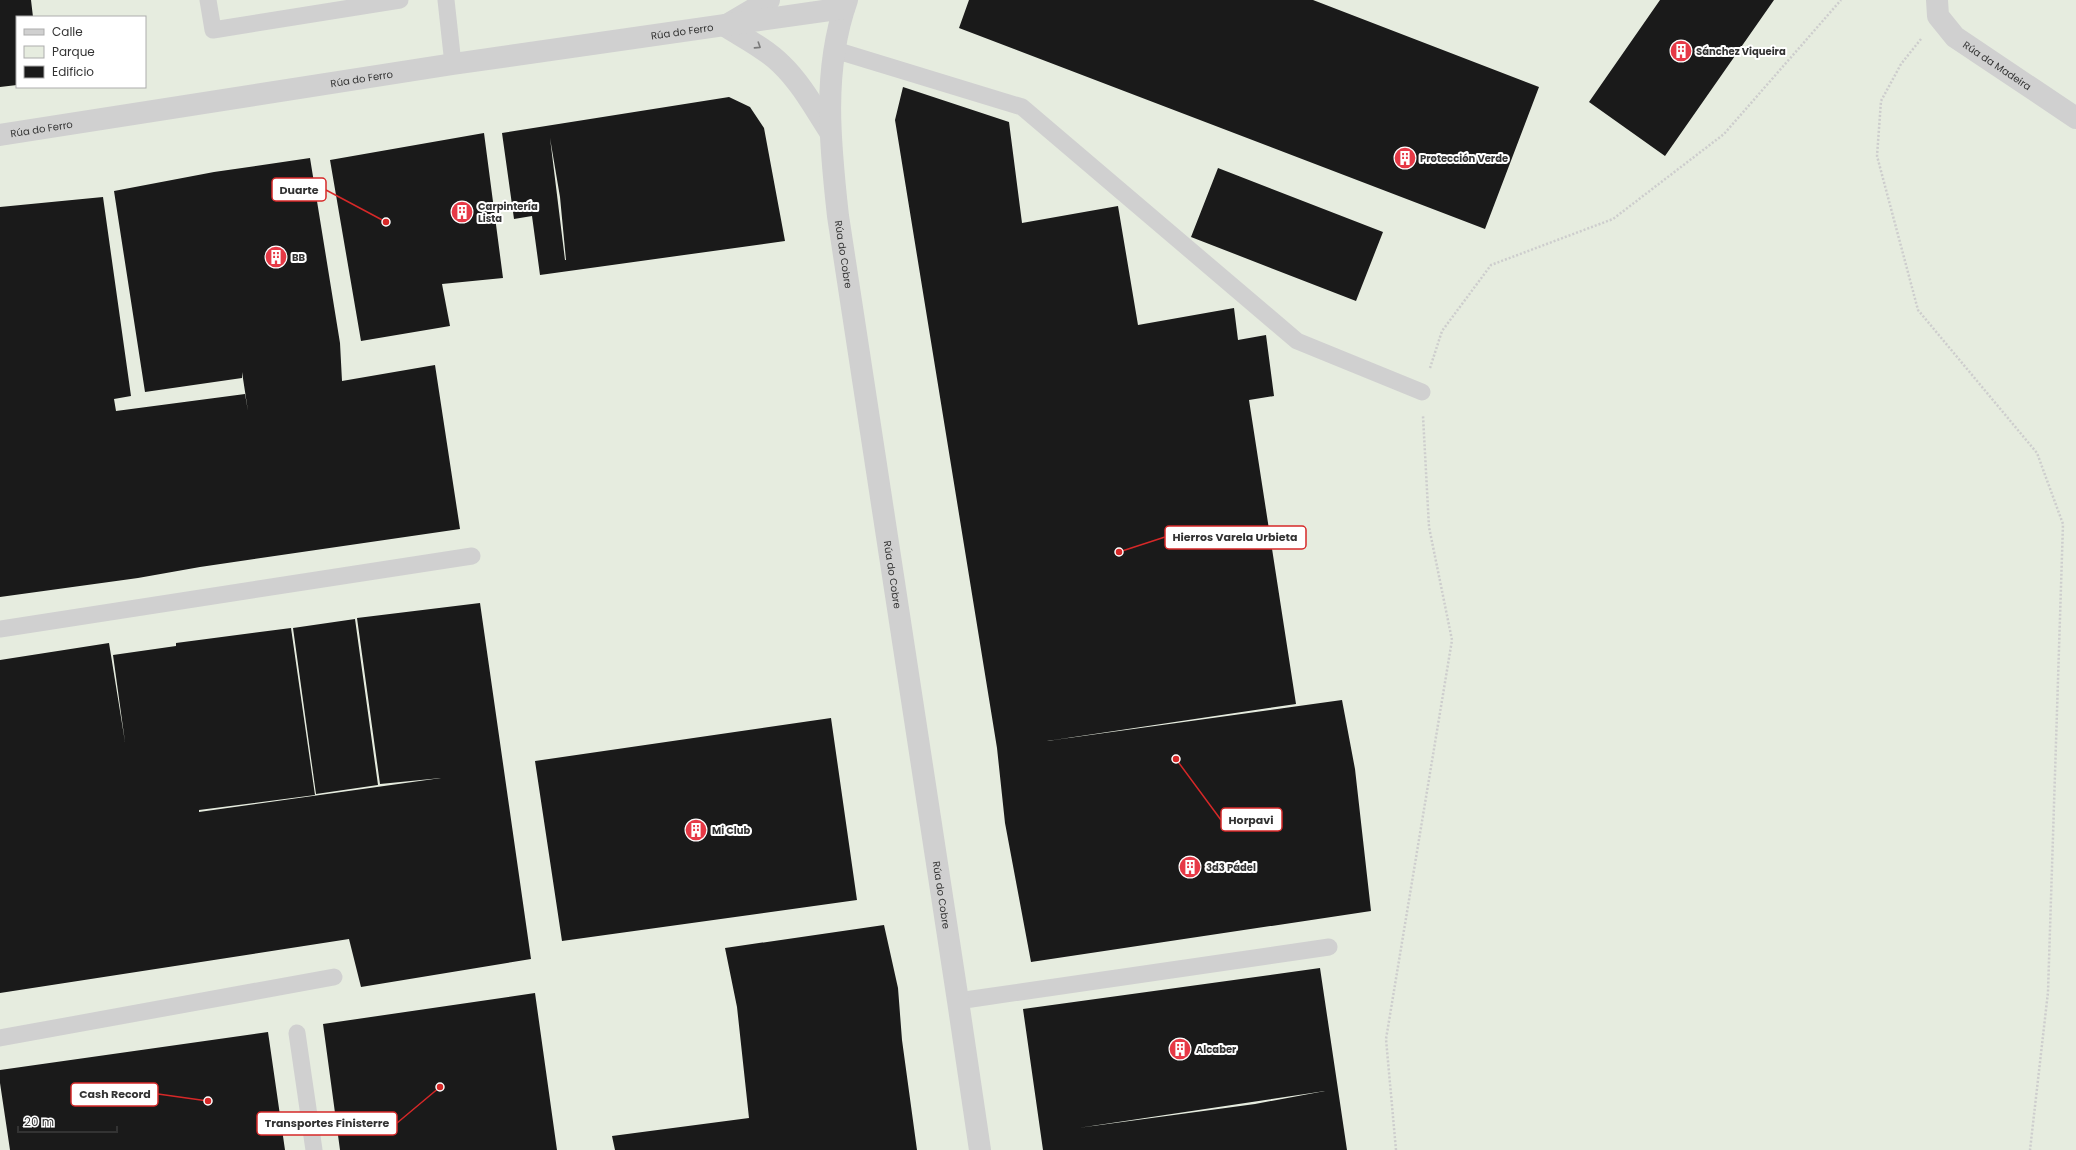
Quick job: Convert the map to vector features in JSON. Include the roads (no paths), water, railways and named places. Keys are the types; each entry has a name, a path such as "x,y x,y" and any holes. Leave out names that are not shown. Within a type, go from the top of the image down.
{"street":[{"name":"Rúa do Ferro","path":"725,26 769,0"},
{"name":"Rúa do Ferro","path":"0,135 453,64 725,26 846,4"},
{"name":"Rúa do Cobre","path":"846,4 835,50 831,85 830,132 838,216 980,1150"},
{"name":"Rúa da Madeira","path":"1938,8 1955,37 2076,118"},
{"name":"Rúa do Ferro","path":"725,26 761,48 781,64 798,82 830,132"}],"lane":[{"path":"208,0 213,30 400,0"},
{"path":"446,0 453,64"},
{"path":"835,50 1022,107 1297,341 1422,392"},
{"path":"0,629 472,556"},
{"path":"958,1001 1329,947"},
{"path":"0,1038 334,977"},
{"path":"297,1033 314,1150"}],"place":[{"name":"Sánchez Viqueira","path":"1681,51"},
{"name":"Protección Verde","path":"1405,158"},
{"name":"Carpintería Lista","path":"462,212"},
{"name":"Duarte","path":"386,222"},
{"name":"BB","path":"276,257"},
{"name":"Hierros Varela Urbieta","path":"1119,552"},
{"name":"Horpavi","path":"1176,759"},
{"name":"Mi Club","path":"696,830"},
{"name":"3d3 Pádel","path":"1190,867"},
{"name":"Alcaber","path":"1180,1049"},
{"name":"Transportes Finisterre","path":"440,1087"},
{"name":"Cash Record","path":"208,1101"}]}
